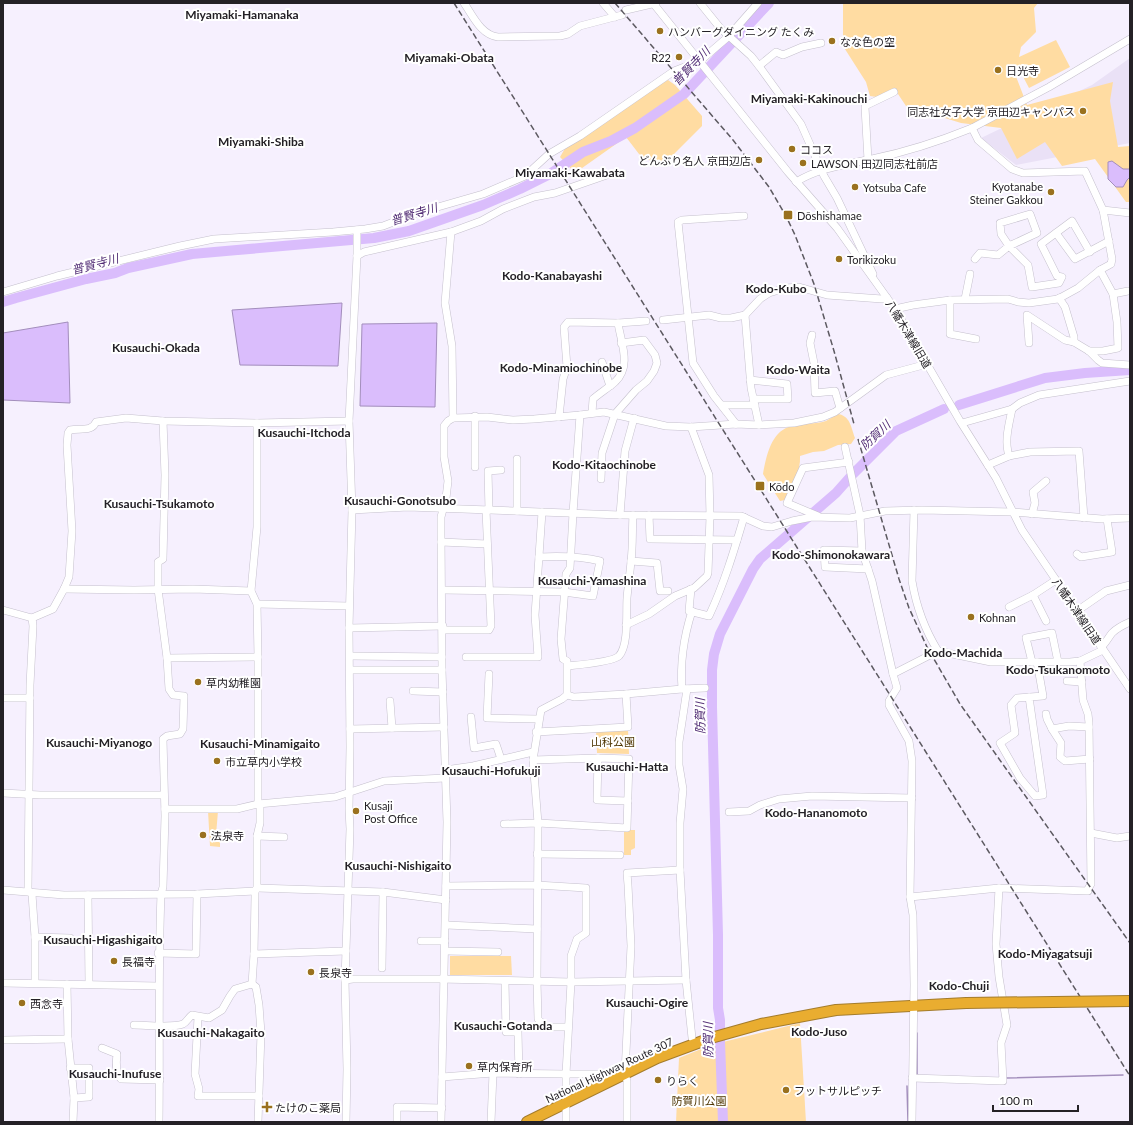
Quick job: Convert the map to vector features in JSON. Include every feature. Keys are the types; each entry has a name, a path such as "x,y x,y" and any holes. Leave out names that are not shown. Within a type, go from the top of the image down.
{"highway":[{"name":"National Highway Route 307","path":"527,1122 657,1058 711,1038 761,1024 836,1010 913,1005 1130,1001"}],"street":[{"path":"464,3 485,33 498,37 560,36 568,34 580,26 654,3"},
{"path":"603,3 621,14"},
{"name":"八幡木津線旧道","path":"654,3 796,182 837,228 895,308 962,424 1006,495 1022,530 1130,689"},
{"path":"700,3 721,30 739,45 759,66 801,124 822,170 872,270 877,284"},
{"path":"3,292 57,276 214,239 357,231 383,226 417,213 483,194 525,176 549,154 592,127 674,71 701,62 729,37 758,3"},
{"path":"796,182 810,174 833,166 868,160 931,143 972,128 1049,87 1130,39"},
{"path":"759,66 776,52 783,55 802,47 821,44"},
{"path":"868,160 865,107 894,92"},
{"path":"895,308 913,304 965,299 1008,299 1029,303 1060,298 1078,288 1100,270 1111,264 1112,259 1103,210 1085,171 1024,173 1012,169 978,140 972,128"},
{"path":"357,253 451,232 534,197 555,193 607,175"},
{"path":"1103,210 1130,212"},
{"path":"975,259 980,253 998,255 1010,246 1037,233 1030,214 1000,223 1001,234 1010,246 1028,265 1032,287 1059,282 1062,277 1057,276 1041,244 1072,221 1090,252"},
{"path":"736,424 714,396 693,363 678,222 682,220 744,216"},
{"path":"346,1122 347,1069 345,980 350,793 349,606 352,510 349,421 357,231"},
{"path":"451,232 446,303 452,346 453,418"},
{"path":"1056,234 1075,259 1109,242"},
{"path":"1090,351 1103,351 1118,348 1117,322 1113,294 1100,270"},
{"path":"965,299 970,274"},
{"path":"663,320 709,315 721,318 731,318 745,315 769,292 786,288 799,287 836,297 887,298"},
{"path":"1113,294 1128,291"},
{"path":"1060,298 1068,318 1074,337 1074,342"},
{"path":"950,300 950,334 976,339"},
{"path":"745,315 750,380 759,425"},
{"path":"1029,343 1027,315 1065,340 1074,342 1090,351 1102,363 1130,365"},
{"path":"559,417 563,379 567,367 564,327 568,322 618,323 646,321"},
{"path":"592,413 593,399 610,386 619,376 625,364 625,356 621,343 618,323"},
{"path":"812,335 810,343 814,363 815,393 836,391 840,408"},
{"path":"601,479 602,453 615,414 636,390 647,381 654,371 657,363 655,355 644,340 621,343"},
{"path":"602,362 610,386"},
{"path":"442,1122 447,822 442,670 443,628 441,523 448,481 444,457 444,426 453,418 475,416 513,420 604,412 666,426 691,427 736,424 759,425 794,423 823,418 840,408 886,375 928,364"},
{"path":"722,405 788,399 787,384 750,380"},
{"path":"962,424 1012,409 1020,403 1039,395 1130,381"},
{"path":"1009,456 1006,446 1012,409"},
{"path":"568,1027 546,1027 538,1019 538,823 533,756 538,719 541,710 567,695 568,666 567,660 563,659 561,638 566,574 570,568 580,415"},
{"path":"475,416 475,467"},
{"path":"3,610 32,618 53,609 69,577 72,531 67,445 68,433 70,430 90,428 95,425 96,422 126,418 163,422 257,423 349,421"},
{"path":"620,515 625,451 634,418"},
{"path":"159,1122 160,1026 158,953 161,894 163,887 165,809 163,739 167,736 180,734 183,729 184,696 173,695 169,689 167,658 158,589 158,562 163,559 164,552 165,475 163,422"},
{"path":"252,984 258,836 260,823 257,604 251,591 257,527 257,423"},
{"path":"626,625 649,614 676,596 692,589 702,581 708,573 710,516 708,475 691,427"},
{"path":"845,448 860,515 862,551 880,615 893,674 898,688 889,701 889,705 909,741 912,761 910,896 913,915 914,985 912,1122"},
{"path":"988,465 1009,456 1030,452 1079,451 1084,518"},
{"path":"516,459 517,511"},
{"path":"822,517 787,503 803,468 848,462"},
{"path":"349,628 443,628 489,630 491,626 487,544 488,471 501,470"},
{"path":"1032,514 1035,503 1033,492 1046,481"},
{"path":"352,510 408,508 620,515 741,516 763,526 772,527 801,519 822,517 850,518 885,511 914,510 1013,512 1107,519 1130,518"},
{"path":"914,510 912,581 923,621 932,642 938,651"},
{"path":"466,657 538,657 535,615 542,512"},
{"path":"568,666 594,663 619,656 624,642 626,625 633,515"},
{"path":"650,515 650,539 737,540"},
{"path":"692,589 689,611 709,616 721,592 744,517"},
{"path":"1077,554 1081,557 1112,552 1107,519"},
{"path":"441,542 487,544"},
{"path":"862,551 824,550 825,567 868,569"},
{"path":"442,590 564,592 593,596 600,561 571,556 539,557"},
{"path":"631,561 657,563 660,591 668,591"},
{"path":"1009,607 1034,595 1056,580"},
{"path":"1077,612 1106,591 1130,585"},
{"path":"64,589 251,591"},
{"path":"1034,595 1046,621"},
{"path":"257,604 349,606"},
{"path":"692,611 687,626 681,676 684,689 679,742 679,765 683,789 680,823 680,870 686,980 692,1038"},
{"path":"32,618 28,795 28,890 32,894 35,937 35,983"},
{"path":"893,674 938,651 991,662 1080,661 1102,648 1112,633 1130,622"},
{"path":"1029,697 1043,795 1035,796 1020,778 1000,743 1015,733 1011,705 1017,698 1029,697 1043,696 1026,638 1052,633 1058,662"},
{"path":"350,656 442,657"},
{"path":"167,658 258,657"},
{"path":"910,896 1000,888 1088,892 1091,884 1089,727 1088,714 1083,700 1080,661"},
{"path":"350,670 442,670"},
{"path":"489,674 487,718 538,719"},
{"path":"1067,681 1082,682"},
{"path":"567,695 574,697 705,688"},
{"path":"413,691 443,692"},
{"path":"536,732 628,727 626,694"},
{"path":"3,698 30,698"},
{"path":"390,700 392,728"},
{"path":"1046,714 1046,719 1061,743 1060,757 1065,761 1090,759"},
{"path":"471,717 474,748 496,744 501,759"},
{"path":"1052,729 1069,726 1089,727"},
{"path":"350,729 444,727"},
{"path":"445,770 473,766 501,759 533,756 629,759 627,828 538,823 504,824"},
{"path":"598,758 597,800 628,801"},
{"path":"165,809 238,809 259,804 335,797 384,781 445,778"},
{"path":"3,793 28,795 164,795"},
{"path":"729,812 749,811 760,805 779,800 812,796 912,798"},
{"path":"1091,832 1117,838 1130,836"},
{"path":"258,836 284,837"},
{"path":"537,854 620,856"},
{"path":"627,1122 627,1081 625,1074 631,946 627,873 680,870"},
{"path":"446,886 537,885 586,888 586,933 577,939 571,956 566,1074 566,1122"},
{"path":"912,1078 1003,1081 1001,1043 1006,1025 996,944 1000,888"},
{"path":"3,890 64,895 197,894 256,890 348,891 383,892 446,900"},
{"path":"382,968 383,892"},
{"path":"158,953 196,954 197,894"},
{"path":"88,895 89,984"},
{"path":"446,925 537,929"},
{"path":"35,937 70,938"},
{"path":"420,941 445,941"},
{"path":"445,951 498,952"},
{"path":"254,954 346,952"},
{"path":"345,980 571,982 686,980"},
{"path":"506,981 506,1032 518,1032 519,1074"},
{"path":"3,984 35,983 158,986"},
{"path":"67,984 68,1039 74,1098 73,1122"},
{"path":"134,1025 177,1026 186,1022 192,1015 209,1018 222,1010 236,989 252,984"},
{"path":"252,984 256,987 261,1033 258,1122"},
{"path":"198,1017 195,1074 199,1089 198,1096 259,1096"},
{"path":"3,1040 68,1039"},
{"path":"102,1048 116,1054 118,1076 121,1080 160,1080"},
{"path":"70,1068 88,1068 89,1097 74,1098"},
{"path":"442,1077 493,1073 625,1074"},
{"path":"491,1122 493,1073"},
{"path":"397,1122 397,1107 442,1108"}],"shaded area":[{"name":"同志社女子大学 京田辺キャンパス","path":"1130,58 1130,143 1016,165 981,138 1092,85"},
{"path":"1112,161 1123,169 1130,169 1130,177 1123,187 1116,187 1108,179 1108,162"},
{"path":"342,303 338,366 240,365 232,310"},
{"path":"68,322 70,403 3,400 3,333"},
{"path":"437,323 435,407 360,406 362,324"}],"green space":[{"path":"843,3 1038,3 1034,8 1036,32 1021,47 1019,57 1056,40 1070,67 1029,88 1017,65 1015,74 1027,105 1113,82 1110,101 1118,147 1130,146 1130,202 1126,202 1095,159 1062,166 1045,142 1017,159 1001,128 961,123 906,106 896,91 877,97 870,96 866,82 843,46"},
{"path":"668,80 675,85 702,116 702,126 674,154 656,164 639,154 626,137 575,173 560,157 567,145 639,95"},
{"path":"837,414 847,419 855,438 851,444 838,445 824,451 813,452 800,456 798,473 793,485 785,500 780,501 763,474 772,442 776,436 786,428 801,424 826,421"},
{"name":"山科公園","path":"628,729 629,754 597,753 596,730"},
{"path":"208,811 218,811 216,835 220,835 220,847 210,846"},
{"path":"624,830 635,830 635,848 631,850 631,855 624,855"},
{"path":"450,956 511,956 512,975 450,975"},
{"name":"防賀川公園","path":"800,1023 806,1122 726,1122 723,1042"},
{"name":"防賀川公園","path":"718,1043 721,1122 676,1122 679,1058"}],"waterway":[{"name":"普賢寺川","path":"3,302 86,279 115,273 128,268 192,254 374,238 409,231 483,205 550,174 583,152 611,141 635,128 684,94 769,3"},
{"name":"防賀川","path":"959,405 1045,378 1085,373 1130,370"},
{"name":"防賀川","path":"723,1122 720,1020 718,1008 718,935 712,707 712,670 714,654 720,634 753,569 760,559 836,493 896,431 944,409"},
{"path":"917,1033 917,1074 919,1076"},
{"path":"1005,1078 1123,1075"},
{"path":"907,1086 908,1122"}],"railway":[{"path":"454,3 1130,1076"},
{"path":"615,3 733,140 769,187 786,216 814,284 854,424"},
{"path":"858,439 899,579 909,608 927,647 960,704 1130,943"}],"place":[{"name":"ハンバーグダイニング たくみ","path":"660,31"},
{"name":"なな色の空","path":"832,41"},
{"name":"R22","path":"679,57"},
{"name":"日光寺","path":"998,70"},
{"name":"同志社女子大学 京田辺キャンパス","path":"1083,111"},
{"name":"ココス","path":"792,149"},
{"name":"どんぶり名人 京田辺店","path":"759,160"},
{"name":"LAWSON 田辺同志社前店","path":"803,163"},
{"name":"Yotsuba Cafe","path":"855,187"},
{"name":"Kyotanabe Steiner Gakkou","path":"1051,192"},
{"name":"Dōshishamae","path":"788,215"},
{"name":"Torikizoku","path":"839,259"},
{"name":"Kōdo","path":"760,486"},
{"name":"Kohnan","path":"971,617"},
{"name":"草内幼稚園","path":"198,682"},
{"name":"市立草内小学校","path":"217,761"},
{"name":"Kusaji Post Office","path":"356,811"},
{"name":"法泉寺","path":"203,835"},
{"name":"長福寺","path":"114,961"},
{"name":"長泉寺","path":"311,972"},
{"name":"西念寺","path":"22,1003"},
{"name":"草内保育所","path":"469,1066"},
{"name":"りらく","path":"658,1080"},
{"name":"フットサルピッチ","path":"786,1090"},
{"name":"たけのこ薬局","path":"267,1107"}],"district":[{"name":"Miyamaki-Hamanaka","path":"242,14"},
{"name":"Miyamaki-Obata","path":"449,57"},
{"name":"Miyamaki-Kakinouchi","path":"809,98"},
{"name":"Miyamaki-Shiba","path":"261,141"},
{"name":"Miyamaki-Kawabata","path":"570,172"},
{"name":"Kodo-Kanabayashi","path":"552,275"},
{"name":"Kodo-Kubo","path":"776,288"},
{"name":"Kusauchi-Okada","path":"156,347"},
{"name":"Kodo-Minamiochinobe","path":"561,367"},
{"name":"Kodo-Waita","path":"798,369"},
{"name":"Kusauchi-Itchoda","path":"304,432"},
{"name":"Kodo-Kitaochinobe","path":"604,464"},
{"name":"Kusauchi-Gonotsubo","path":"400,500"},
{"name":"Kusauchi-Tsukamoto","path":"159,503"},
{"name":"Kodo-Shimonokawara","path":"831,554"},
{"name":"Kusauchi-Yamashina","path":"592,580"},
{"name":"Kodo-Machida","path":"963,652"},
{"name":"Kodo-Tsukanomoto","path":"1058,669"},
{"name":"Kusauchi-Miyanogo","path":"99,742"},
{"name":"Kusauchi-Minamigaito","path":"260,743"},
{"name":"Kusauchi-Hatta","path":"627,766"},
{"name":"Kusauchi-Hofukuji","path":"491,770"},
{"name":"Kodo-Hananomoto","path":"816,812"},
{"name":"Kusauchi-Nishigaito","path":"398,865"},
{"name":"Kusauchi-Higashigaito","path":"103,939"},
{"name":"Kodo-Miyagatsuji","path":"1045,953"},
{"name":"Kodo-Chuji","path":"959,985"},
{"name":"Kusauchi-Ogire","path":"647,1002"},
{"name":"Kusauchi-Gotanda","path":"503,1025"},
{"name":"Kodo-Juso","path":"819,1031"},
{"name":"Kusauchi-Nakagaito","path":"211,1032"},
{"name":"Kusauchi-Inufuse","path":"115,1073"}]}
